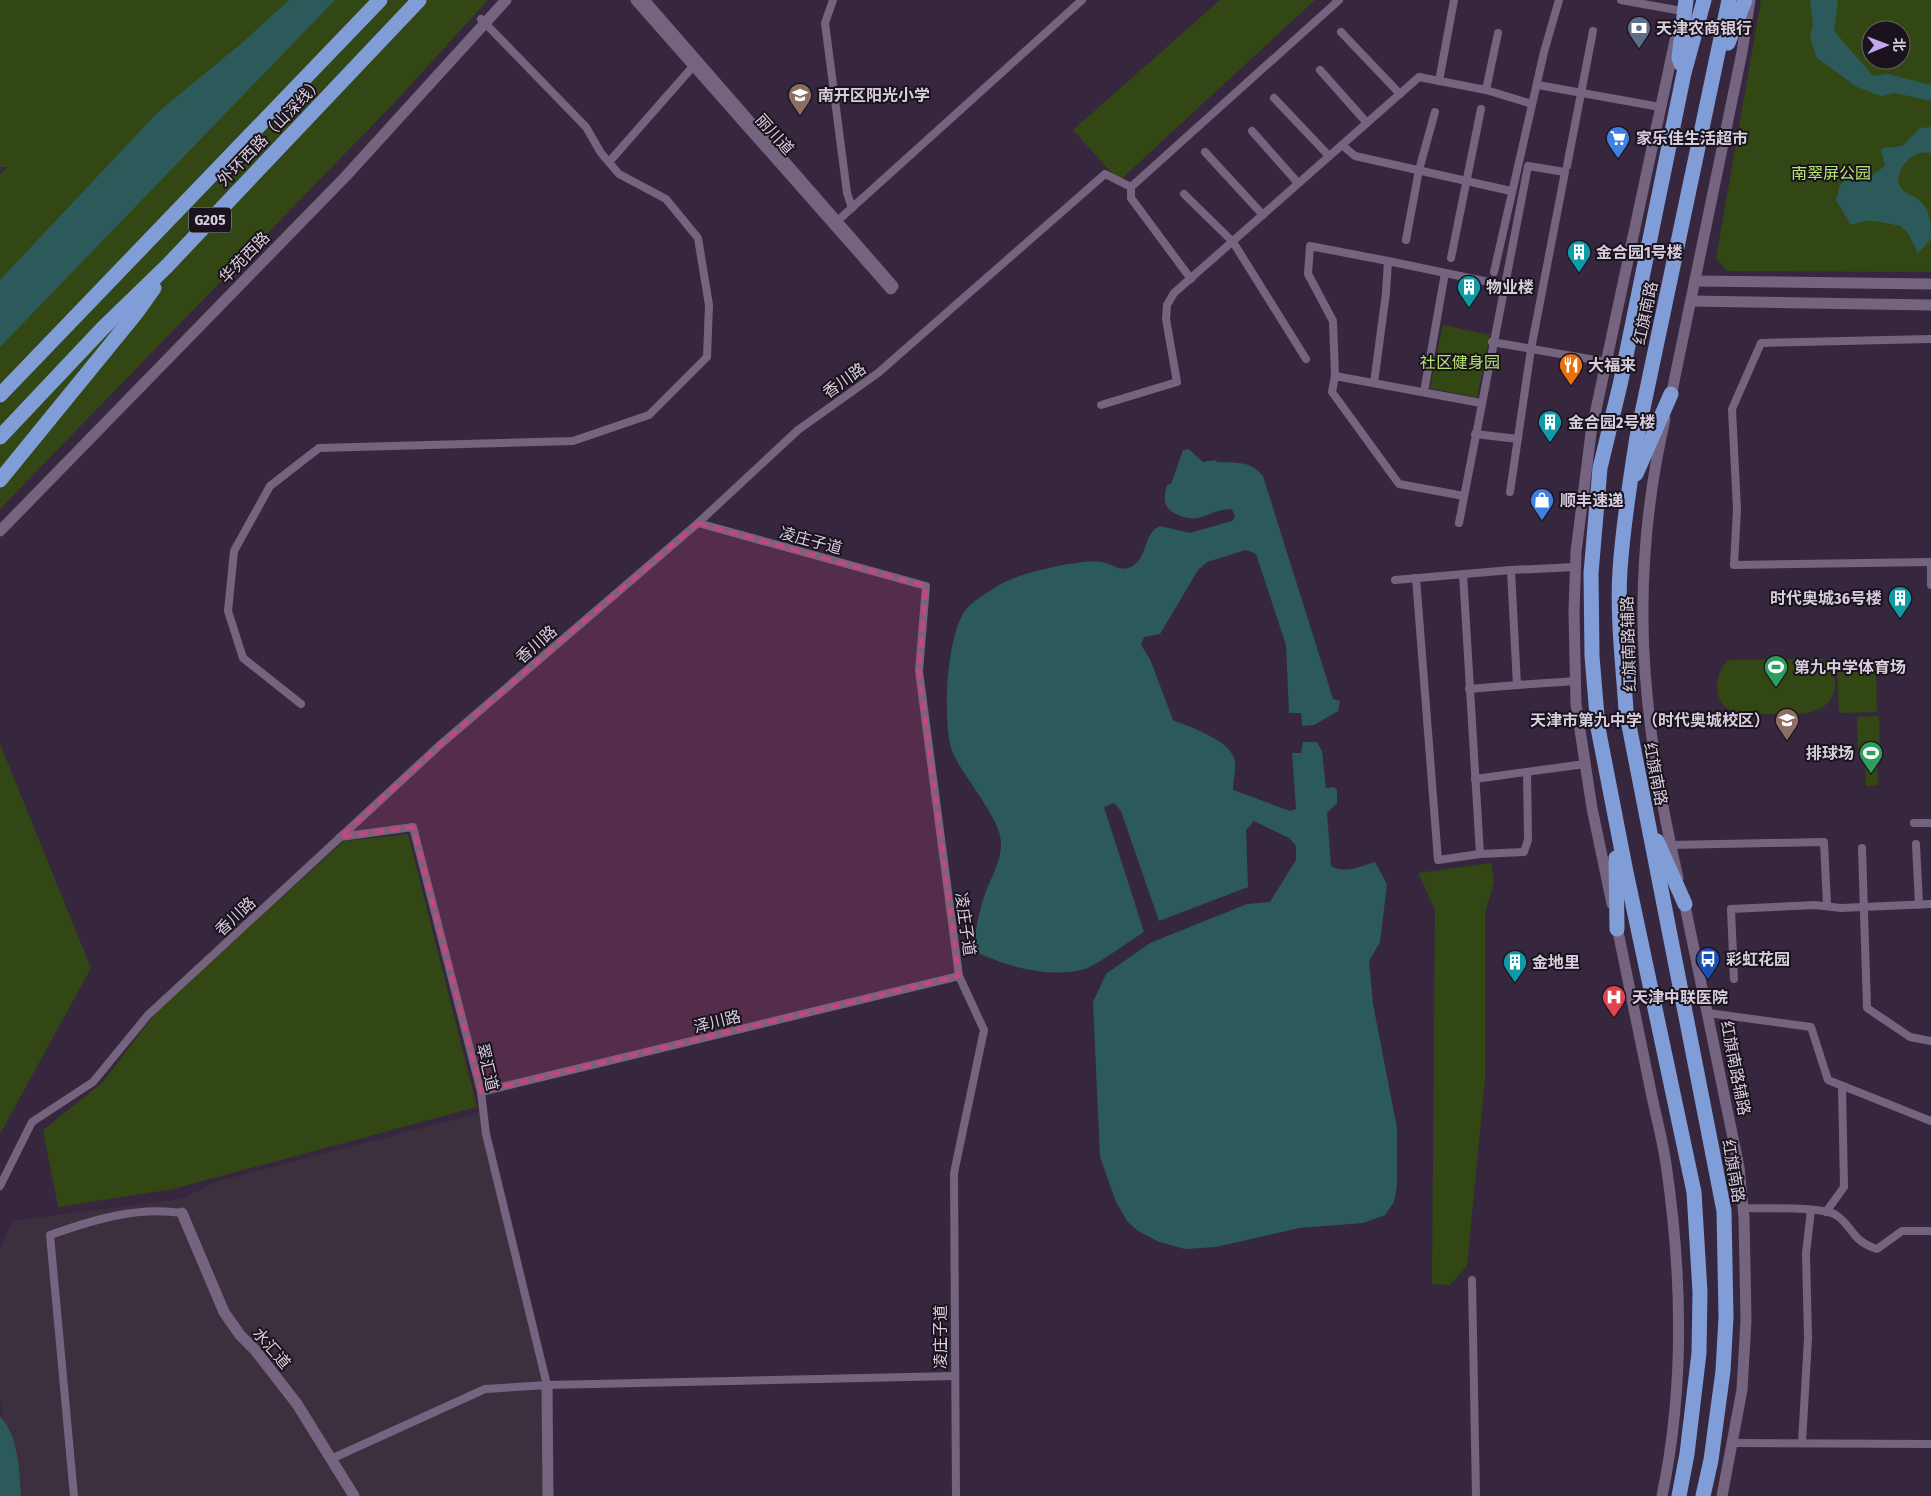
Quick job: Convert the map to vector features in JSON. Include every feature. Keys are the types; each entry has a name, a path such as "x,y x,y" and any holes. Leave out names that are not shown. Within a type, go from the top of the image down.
{"highway":[{"name":"外环西路（山深线）","path":"0,395 380,0"},
{"name":"外环西路（山深线）","path":"0,437 103,328 167,266 419,0"},
{"name":"红旗南路","path":"1679,1494 1687,1454 1699,1353 1700,1292 1694,1192 1598,728 1592,656 1591,573 1600,468 1620,386 1684,73 1704,0"},
{"name":"红旗南路","path":"1702,1496 1712,1451 1723,1371 1726,1317 1724,1210 1626,710 1620,627 1620,570 1628,494 1637,437 1729,0"},
{"path":"1712,84 1745,0"},
{"path":"1684,4 1679,58 1684,73"},
{"path":"0,480 137,312 167,266"},
{"path":"1628,494 1671,394"},
{"path":"1646,815 1684,904"},
{"path":"1615,816 1617,928"}],"main road":[{"name":"华苑西路","path":"0,531 346,176 484,21 498,0"},
{"name":"华苑西路","path":"0,523 506,0"},
{"name":"丽川道","path":"636,0 695,63 892,288"},
{"name":"丽川道","path":"644,0 695,63"},
{"name":"红旗南路辅路","path":"1722,1496 1742,1390 1746,1320 1743,1208 1739,1167 1654,763 1646,700 1642,598 1648,513 1742,52 1750,0"},
{"path":"1662,1496 1670,1454 1677,1389 1678,1294 1675,1244 1666,1163 1585,764 1576,704 1574,613 1575,567 1581,504 1592,433 1660,107 1684,4"},
{"path":"1695,281 1931,284"},
{"path":"1691,301 1931,306"},
{"name":"水汇道","path":"182,1212 224,1312 240,1335 255,1350 296,1404 354,1496"},
{"path":"547,1385 548,1496"}],"street":[{"path":"832,0 825,23 847,193 852,208"},
{"path":"835,222 1082,0"},
{"path":"1191,278 1131,198 1131,187 1339,0"},
{"path":"1439,81 1454,0"},
{"path":"1494,272 1544,52 1559,0"},
{"path":"1621,0 1684,4"},
{"path":"301,704 243,658 228,611 234,551 270,486 319,448 573,442 649,415 708,357 709,305 698,238 666,199 619,174 586,127 484,21"},
{"path":"1567,166 1593,31"},
{"path":"1341,32 1400,94"},
{"path":"1486,90 1498,33"},
{"path":"610,162 695,63"},
{"path":"1320,70 1367,123"},
{"path":"1101,405 1177,382 1166,319 1166,305 1174,293 1419,77 1486,90 1532,104"},
{"path":"1538,85 1660,107"},
{"path":"1274,98 1329,156"},
{"path":"1451,258 1481,109"},
{"path":"1406,240 1420,170 1435,112"},
{"path":"1252,131 1298,183"},
{"path":"1342,145 1355,156 1511,191"},
{"path":"1204,152 1262,215"},
{"path":"1459,523 1492,342 1528,166 1565,172 1531,349 1510,492"},
{"name":"香川路","path":"0,1186 32,1122 94,1082 148,1016 441,744 698,523 798,430 878,373 1105,174 1131,187"},
{"path":"1184,194 1233,242 1306,359"},
{"path":"1464,496 1399,484 1332,392 1335,376 1333,321 1308,274 1310,246 1504,285"},
{"path":"1374,383 1386,293 1388,261"},
{"path":"1424,392 1445,273"},
{"path":"1931,339 1761,342 1732,409 1737,509 1734,565 1931,562 1931,585"},
{"path":"1492,342 1607,362"},
{"path":"1335,376 1481,403"},
{"path":"1475,434 1518,439"},
{"name":"凌庄子道","path":"698,523 926,586 919,671 959,976 984,1030 954,1173 956,1496"},
{"path":"1395,580 1511,570 1575,567"},
{"path":"1511,570 1517,685"},
{"path":"1463,574 1480,854"},
{"path":"1416,578 1438,860 1480,854 1524,852 1528,840 1527,772"},
{"path":"1469,689 1576,681"},
{"path":"1475,779 1585,764"},
{"path":"1914,823 1931,823"},
{"name":"翠汇道","path":"340,837 413,827 481,1092 486,1134 547,1385"},
{"path":"1671,845 1824,842 1827,905"},
{"path":"1916,844 1919,905"},
{"path":"1862,848 1868,1008 1910,1037 1931,1041"},
{"path":"1734,979 1731,909 1827,905 1841,908 1931,904"},
{"name":"泽川路","path":"481,1092 959,976"},
{"path":"1708,1013 1811,1027 1828,1080 1931,1122"},
{"path":"1826,1212 1844,1187 1842,1086"},
{"path":"1743,1208 1811,1210 1836,1215 1863,1245 1877,1249 1902,1231 1931,1231"},
{"path":"74,1496 50,1234 99,1218 160,1210 182,1212"},
{"path":"1802,1443 1808,1338 1806,1253 1811,1210"},
{"path":"1472,1280 1476,1496"},
{"path":"332,1459 485,1389 547,1385 954,1376"},
{"path":"1732,1443 1931,1444"}],"highlighted area":[{"path":"698,523 926,586 919,671 959,976 481,1092 413,827 340,837 441,744"}],"shaded area":[{"path":"289,0 335,0 0,347 0,280 158,112 242,43"},
{"path":"1810,0 1838,0 1834,31 1861,62 1861,70 1868,70 1873,76 1888,74 1931,85 1931,101 1895,93 1881,96 1857,87 1817,58 1810,38 1813,24"},
{"path":"1931,127 1931,153 1919,154 1908,160 1901,169 1898,181 1903,190 1921,202 1929,214 1931,239 1918,253 1908,233 1901,226 1875,221 1865,221 1851,225 1836,200 1840,185 1847,178 1848,180 1863,179 1873,175 1885,165 1881,150 1883,148 1902,146 1920,128"},
{"path":"1189,449 1203,462 1215,460 1217,462 1242,463 1253,467 1263,476 1333,699 1340,701 1338,711 1314,725 1302,726 1301,713 1289,713 1286,645 1256,554 1246,550 1207,562 1198,570 1160,634 1144,637 1141,645 1150,659 1173,720 1219,741 1232,754 1235,762 1233,790 1290,811 1296,809 1292,753 1301,753 1303,742 1317,742 1322,751 1326,788 1334,787 1337,790 1337,803 1327,813 1331,866 1347,869 1375,862 1387,884 1380,942 1369,961 1373,1004 1397,1128 1397,1185 1394,1202 1385,1215 1363,1223 1299,1228 1216,1247 1185,1249 1159,1242 1138,1231 1127,1221 1116,1202 1100,1157 1093,1002 1106,974 1150,943 1247,904 1270,902 1296,860 1296,846 1289,838 1254,821 1246,830 1248,887 1159,921 1121,811 1114,803 1104,807 1144,932 1090,967 1071,972 1042,972 1012,966 985,956 972,950 981,905 999,856 1000,834 989,810 964,773 952,751 947,720 947,699 951,655 961,619 971,604 999,585 1008,580 1034,572 1079,563 1102,562 1121,569 1129,568 1142,556 1151,534 1160,526 1190,533 1232,521 1235,517 1232,509 1198,518 1191,518 1174,513 1167,507 1165,497 1167,485 1171,484 1183,450"},
{"path":"480,1113 546,1374 549,1496 10,1496 0,1393 0,1249 12,1221 181,1199 216,1182"},
{"path":"0,1416 11,1434 17,1454 21,1496 0,1496"}],"green space":[{"path":"0,0 488,0 396,101 0,509 0,174 8,167 0,167"},
{"path":"1220,0 1315,0 1119,181 1073,130"},
{"name":"南翠屏公园","path":"1761,0 1931,0 1931,272 1727,271 1716,258"},
{"name":"社区健身园","path":"1443,325 1490,335 1477,398 1430,388"},
{"name":"第九中学体育场","path":"1822,659 1832,671 1835,678 1835,686 1832,697 1819,709 1799,714 1741,714 1733,712 1726,707 1718,695 1717,688 1720,673 1728,660"},
{"path":"1876,663 1877,712 1839,713 1837,665"},
{"path":"1879,716 1880,752 1858,753 1857,717"},
{"path":"0,744 91,968 0,1134"},
{"name":"排球场","path":"1865,762 1877,762 1878,785 1866,786"},
{"path":"408,834 477,1107 173,1189 58,1207 43,1130 102,1083 157,1011 344,841"},
{"path":"1491,863 1494,882 1485,913 1485,1079 1467,1266 1450,1285 1432,1284 1435,910 1418,873"}],"place":[{"name":"天津农商银行","path":"1639,49"},
{"name":"南开区阳光小学","path":"800,116"},
{"name":"家乐佳生活超市","path":"1618,159"},
{"name":"金合园1号楼","path":"1579,273"},
{"name":"物业楼","path":"1469,308"},
{"name":"大福来","path":"1571,386"},
{"name":"金合园2号楼","path":"1550,443"},
{"name":"顺丰速递","path":"1542,521"},
{"name":"时代奥城36号楼","path":"1900,619"},
{"name":"第九中学体育场","path":"1776,688"},
{"name":"天津市第九中学（时代奥城校区）","path":"1787,741"},
{"name":"排球场","path":"1871,774"},
{"name":"彩虹花园","path":"1708,980"},
{"name":"金地里","path":"1515,983"},
{"name":"天津中联医院","path":"1614,1018"}]}
